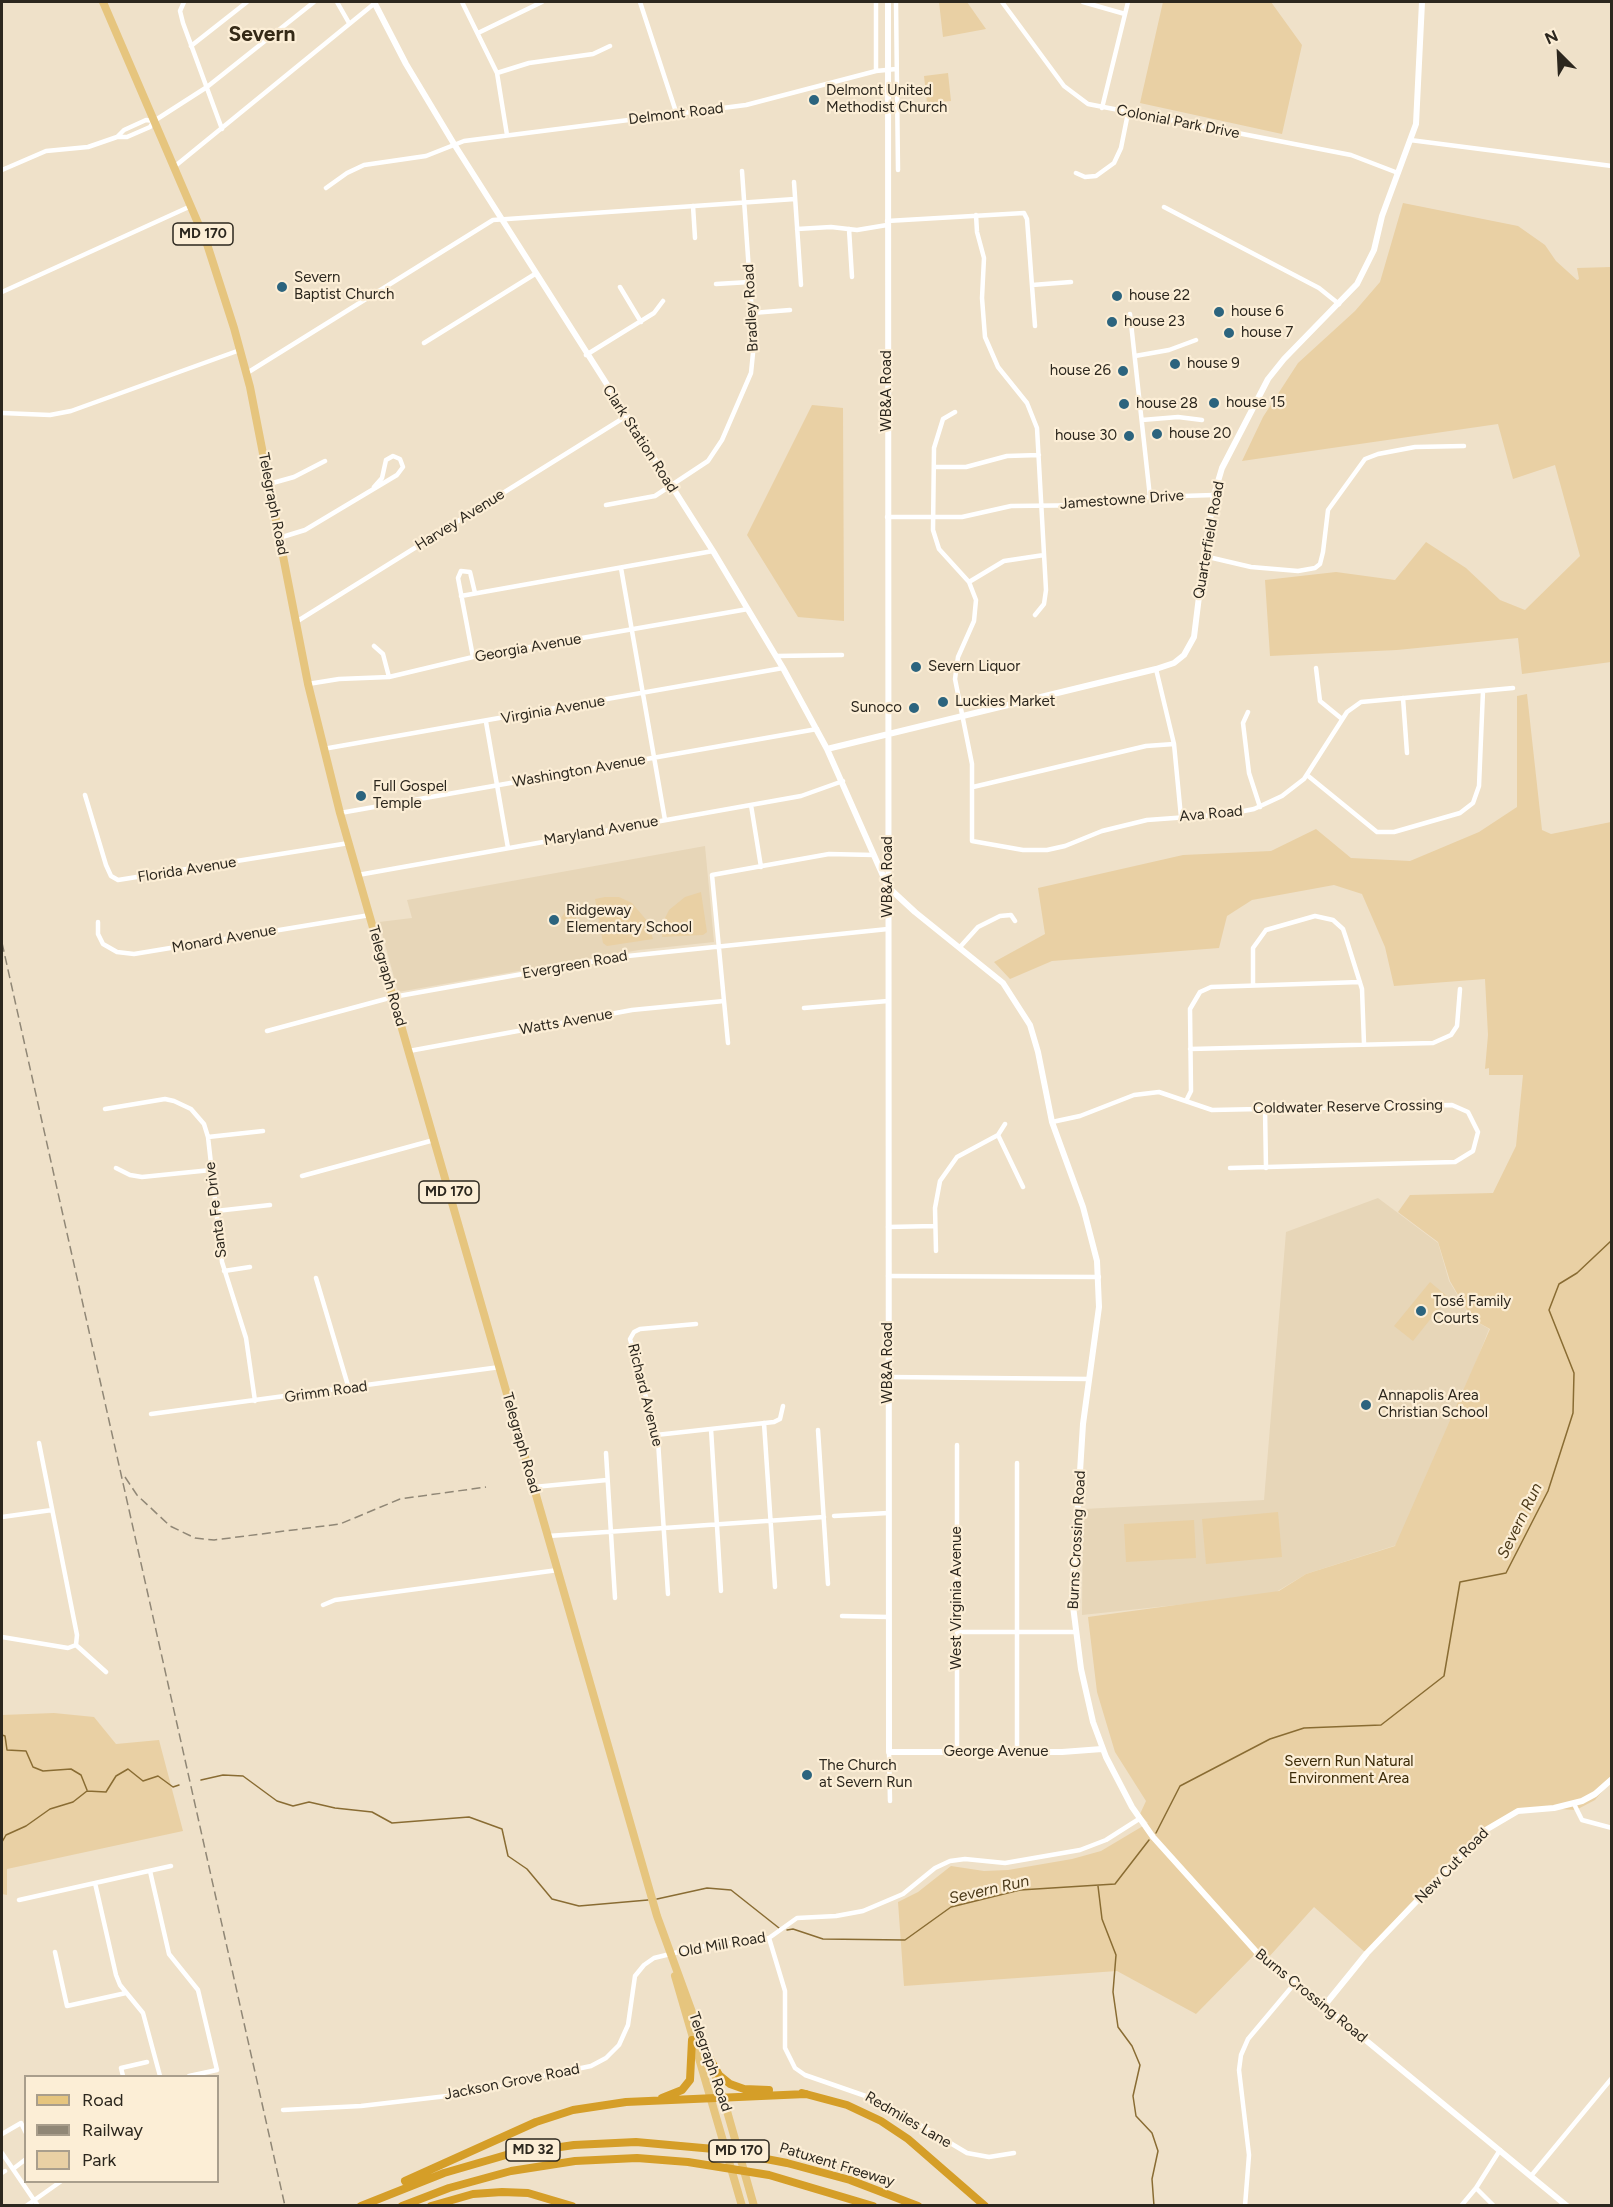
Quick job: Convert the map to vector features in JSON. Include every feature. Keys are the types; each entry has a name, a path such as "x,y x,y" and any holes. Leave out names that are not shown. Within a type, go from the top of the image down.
{"highway":[{"path":"649,2101 675,2094 687,2085 693,2069 692,2040"},
{"path":"710,2059 724,2080 736,2087 806,2094 847,2104 881,2121 915,2145 986,2205"},
{"path":"356,2205 520,2129 560,2114 600,2105 649,2101 806,2094"},
{"name":"Patuxent Freeway","path":"361,2205 454,2170 538,2149 636,2142 747,2154 831,2174 918,2205"},
{"name":"Patuxent Freeway","path":"402,2205 500,2174 575,2161 637,2158 719,2166 753,2172 873,2205"},
{"path":"431,2205 473,2194 502,2192 528,2193 572,2205"}],"main road":[{"name":"Telegraph Road","path":"103,2 214,263 247,373 308,684 340,813 670,1954 692,2040 742,2205"},
{"name":"Telegraph Road","path":"670,1954 723,2097 754,2205"}],"street":[{"path":"191,46 247,2"},
{"path":"2,170 46,151 88,147 117,137 127,137 150,127 154,121 207,87 314,2"},
{"path":"337,2 350,23"},
{"path":"174,167 375,2"},
{"name":"Clark Station Road","path":"375,2 406,64 454,144 586,356 713,552 783,668 843,782 888,887"},
{"path":"462,2 496,73 507,135"},
{"path":"478,33 534,3 542,2"},
{"path":"640,2 677,115"},
{"path":"876,2 876,71"},
{"name":"WB&A Road","path":"888,2 889,1752"},
{"path":"896,2 898,170"},
{"name":"Colonial Park Drive","path":"1002,2 1064,86 1078,98 1102,108 1351,155 1398,173"},
{"path":"1083,2 1125,14"},
{"path":"1102,108 1128,2"},
{"name":"Quarterfield Road","path":"827,749 1156,669 1178,661 1192,642 1214,495 1228,455 1268,379 1284,359 1357,284 1366,269 1418,113 1422,2"},
{"path":"182,4 183,23 222,129"},
{"path":"496,73 529,63 593,54 610,46"},
{"name":"Delmont Road","path":"326,188 348,172 364,165 426,156 454,144 507,135 746,105 876,71 896,69"},
{"path":"1076,173 1085,177 1096,176 1114,163 1121,148 1128,113"},
{"path":"1410,140 1611,166"},
{"name":"Bradley Road","path":"606,506 655,496 708,461 722,440 751,373 754,353 742,171"},
{"path":"794,182 801,285"},
{"path":"247,373 493,220 795,199"},
{"path":"2,292 191,206"},
{"path":"693,206 695,238"},
{"path":"1164,207 1319,288 1339,304"},
{"path":"976,215 984,258 982,298 985,337 994,361 1021,393 1037,428 1039,504 1046,597 1042,609 1035,615"},
{"path":"797,229 831,226 849,229 887,223 976,215 1026,215 1035,326"},
{"path":"849,229 852,278"},
{"path":"424,343 535,274"},
{"path":"716,284 750,282"},
{"path":"1032,285 1071,282"},
{"path":"620,287 641,322"},
{"path":"586,356 654,313 663,301"},
{"path":"752,314 790,310"},
{"path":"1130,314 1150,497"},
{"path":"1135,356 1169,350 1196,340"},
{"path":"2,413 50,415 71,411 240,350"},
{"path":"955,412 943,419 938,429 934,467 933,517 934,536 939,549 969,582 977,607 955,671 960,716 972,764 972,787 1146,746 1174,744"},
{"name":"Harvey Avenue","path":"296,622 625,417"},
{"path":"1142,420 1178,417 1202,420"},
{"path":"1204,556 1251,567 1298,571 1315,568 1320,564 1323,552 1328,510 1365,459 1378,454 1415,447 1464,446"},
{"path":"934,467 966,466 1007,456 1039,454"},
{"path":"279,537 305,530 400,473 403,464 398,458 386,460 382,478 374,488"},
{"path":"269,484 294,477 325,461"},
{"name":"Jamestowne Drive","path":"887,517 962,517 1011,506 1102,505 1150,497 1214,495"},
{"path":"461,596 713,552"},
{"path":"969,582 1004,561 1044,555"},
{"path":"621,568 664,820"},
{"path":"473,657 458,575 463,570 470,572 475,593"},
{"name":"Georgia Avenue","path":"308,684 339,679 389,677 473,657 748,609"},
{"path":"374,646 383,654 389,677"},
{"path":"776,656 842,655"},
{"name":"Virginia Avenue","path":"323,749 641,695 783,668"},
{"path":"1316,668 1320,701 1342,719"},
{"path":"1156,669 1174,744 1181,817"},
{"name":"Ava Road","path":"972,787 972,841 1023,850 1047,850 1065,846 1102,831 1147,820 1229,814 1260,807 1282,796 1307,775 1342,719 1353,706 1361,702 1514,688"},
{"path":"1307,775 1377,832 1394,832 1460,813 1473,803 1479,786 1483,691"},
{"path":"1403,698 1407,753"},
{"path":"1248,712 1244,723 1250,773 1260,807"},
{"path":"486,722 508,848"},
{"name":"Washington Avenue","path":"340,813 817,729"},
{"name":"Maryland Avenue","path":"358,875 814,793 843,782"},
{"name":"Florida Avenue","path":"85,795 106,865 111,876 118,880 349,843"},
{"path":"751,805 761,867"},
{"path":"728,1043 711,875 837,853 874,855"},
{"name":"Burns Crossing Road","path":"888,887 1003,984 1026,1017 1036,1043 1052,1122 1092,1234 1099,1277 1099,1307 1089,1379 1072,1585 1075,1632 1087,1701 1102,1749 1139,1820 1248,1945 1567,2205"},
{"name":"Monard Avenue","path":"98,922 98,934 104,944 117,952 134,954 370,915"},
{"path":"960,947 978,927 1000,916 1011,915 1015,921"},
{"path":"1253,985 1253,948 1260,936 1274,927 1315,916 1333,920 1343,929 1360,982 1363,996 1364,1044"},
{"name":"Evergreen Road","path":"267,1031 393,997 618,957 888,929"},
{"path":"1186,1101 1191,1091 1190,1009 1196,995 1211,987 1360,982"},
{"path":"1190,1049 1433,1043 1451,1035 1458,1021 1460,989"},
{"name":"Watts Avenue","path":"409,1051 632,1010 724,1001"},
{"path":"804,1008 888,1001"},
{"name":"Coldwater Reserve Crossing","path":"1052,1122 1080,1116 1142,1093 1168,1093 1205,1109 1452,1104 1468,1112 1478,1132 1473,1151 1455,1162 1230,1168"},
{"name":"Santa Fe Drive","path":"105,1109 158,1100 174,1101 198,1115 208,1137 224,1271 246,1338 255,1401"},
{"path":"1265,1109 1266,1168"},
{"path":"936,1251 936,1195 948,1167 957,1156 999,1135 1005,1124"},
{"path":"208,1137 263,1131"},
{"path":"999,1135 1023,1187"},
{"path":"302,1176 434,1140"},
{"path":"116,1168 130,1175 142,1177 211,1170"},
{"path":"216,1211 270,1204"},
{"path":"888,1227 935,1226"},
{"path":"224,1271 250,1267"},
{"path":"888,1276 1099,1277"},
{"path":"316,1278 349,1389"},
{"name":"Richard Avenue","path":"668,1594 656,1435 630,1345 634,1332 644,1328 696,1324"},
{"name":"Grimm Road","path":"151,1414 500,1367"},
{"path":"888,1377 1089,1379"},
{"path":"656,1435 779,1420 783,1406"},
{"path":"764,1423 775,1587"},
{"path":"711,1429 721,1591"},
{"path":"818,1430 828,1584"},
{"path":"39,1443 77,1635 76,1645"},
{"name":"West Virginia Avenue","path":"957,1445 957,1752"},
{"path":"606,1453 615,1598"},
{"path":"1017,1463 1017,1752"},
{"path":"534,1487 607,1480"},
{"path":"2,1517 52,1510"},
{"path":"834,1516 888,1513"},
{"path":"548,1536 824,1517"},
{"path":"323,1605 335,1600 558,1570"},
{"path":"842,1616 888,1617"},
{"path":"957,1632 1075,1632"},
{"path":"2,1637 68,1648 76,1645"},
{"path":"76,1645 106,1672"},
{"name":"George Avenue","path":"889,1752 1017,1752 1102,1749"},
{"path":"889,1752 890,1801"},
{"name":"New Cut Road","path":"1324,2006 1367,1953 1484,1831 1518,1811 1574,1804 1596,1794 1611,1779"},
{"path":"1574,1804 1582,1820 1611,1828"},
{"name":"Old Mill Road","path":"670,1954 711,1945 769,1938 796,1918 850,1914 881,1904 903,1894 944,1863 964,1859 1005,1863 1067,1853 1099,1843 1139,1820"},
{"path":"19,1900 171,1866"},
{"path":"150,1870 169,1954 192,1981 200,1995 217,2070 194,2075"},
{"path":"95,1883 117,1975 126,1993 140,2008 147,2021 160,2075"},
{"name":"Redmiles Lane","path":"769,1938 785,1991 785,2049 795,2068 805,2075 880,2101 967,2153 989,2157 1014,2153"},
{"path":"55,1952 67,2006 126,1993"},
{"name":"Jackson Grove Road","path":"283,2110 361,2106 447,2096 591,2066 613,2052 626,2034 633,1984 640,1970 654,1958 670,1954"},
{"path":"1245,2205 1249,2155 1239,2070 1240,2055 1248,2039 1295,1983"},
{"path":"123,2075 121,2068 147,2062"},
{"path":"1531,2176 1611,2078"},
{"path":"2,2134 21,2122 24,2129"},
{"path":"1461,2205 1476,2188 1500,2150"},
{"path":"2,2153 36,2203"},
{"path":"13,2169 24,2161"},
{"path":"26,2205 36,2203 58,2183"},
{"path":"1476,2188 1494,2205"}],"shaded area":[{"name":"Ridgeway Elementary School","path":"705,846 714,942 639,950 398,992 379,922 412,918 407,900"},
{"name":"Annapolis Area Christian School","path":"1378,1198 1438,1243 1449,1281 1472,1319 1489,1329 1406,1542 1306,1574 1271,1595 1082,1615 1083,1509 1264,1500 1286,1232"}],"green space":[{"path":"939,2 967,2 986,29 943,37"},
{"path":"1163,2 1271,2 1302,45 1282,134 1140,103"},
{"path":"948,73 951,101 927,103 924,76"},
{"path":"1403,203 1518,226 1545,245 1556,261 1577,280 1579,279 1577,268 1611,267 1611,662 1522,674 1518,638 1397,650 1270,656 1265,580 1336,572 1395,580 1426,542 1466,568 1500,600 1525,610 1580,556 1555,465 1513,479 1498,424 1242,461 1263,417 1298,363 1355,311 1380,282"},
{"path":"812,405 843,408 844,621 798,617 747,535"},
{"name":"Severn Run Natural Environment Area","path":"1527,694 1542,830 1551,834 1611,822 1611,1781 1595,1800 1576,1810 1559,1809 1514,1814 1492,1826 1366,1953 1314,1907 1268,1958 1260,1949 1196,2014 1117,1971 904,1986 898,1902 918,1892 951,1866 984,1871 1008,1870 1072,1859 1101,1851 1148,1823 1140,1814 1146,1801 1115,1752 1097,1692 1088,1617 1279,1591 1306,1574 1395,1546 1490,1329 1472,1319 1450,1281 1438,1242 1398,1212 1410,1195 1493,1193 1516,1146 1523,1075 1489,1075 1489,1068 1485,1069 1488,1035 1485,979 1394,986 1385,947 1362,894 1334,885 1252,900 1227,916 1219,948 1052,961 1010,979 994,962 1045,934 1038,888 1183,855 1271,851 1316,829 1351,858 1410,861 1479,832 1517,807 1517,696"},
{"path":"701,892 707,932 703,935 662,937 664,920 669,910 685,897"},
{"path":"619,897 632,903 648,922 653,939 607,946 603,943 595,899"},
{"path":"571,904 580,911 571,927 561,918"},
{"name":"Tosé Family Courts","path":"1430,1282 1448,1297 1413,1341 1394,1326"},
{"path":"1278,1512 1282,1557 1206,1564 1202,1519"},
{"path":"1194,1520 1196,1558 1126,1562 1124,1524"},
{"path":"54,1713 94,1717 116,1744 159,1740 183,1831 7,1869 7,1895 2,1894 2,1715"}],"waterway":[{"name":"Severn Run","path":"1156,1833 1180,1786 1270,1739 1304,1728 1381,1725 1444,1676 1460,1582 1506,1573 1548,1491 1573,1413 1574,1373 1549,1310 1559,1284 1577,1273 1612,1240"},
{"path":"2,1735 5,1736 7,1750 26,1751 33,1767 43,1771 71,1769 81,1775 87,1790"},
{"path":"2,1842 6,1835 26,1826 50,1809 73,1802 87,1791 106,1792 116,1776 128,1769 143,1781 158,1776 173,1787 179,1785"},
{"path":"201,1780 223,1775 243,1776 277,1801 293,1806 309,1802 335,1808 372,1812 392,1823 469,1817 502,1829 508,1856 527,1869 552,1899 579,1906 648,1900"},
{"name":"Severn Run","path":"787,1930 793,1929 823,1939 905,1940 951,1907 1020,1890 1115,1884 1149,1840"},
{"path":"1098,1886 1102,1919 1116,1955 1113,1992 1118,2027 1132,2046 1140,2065 1133,2096 1136,2116 1152,2133 1158,2151 1152,2179 1154,2206"},
{"path":"657,1899 707,1888 731,1890 779,1928"}],"railway":[{"path":"2,943 285,2206"},
{"path":"125,1477 137,1495 170,1526 195,1538 214,1540 340,1524 400,1499 486,1487"}],"place":[{"name":"Delmont United Methodist Church","path":"814,100"},
{"name":"Severn Baptist Church","path":"282,287"},
{"name":"house 22","path":"1117,296"},
{"name":"house 6","path":"1219,312"},
{"name":"house 23","path":"1112,322"},
{"name":"house 7","path":"1229,333"},
{"name":"house 9","path":"1175,364"},
{"name":"house 26","path":"1123,371"},
{"name":"house 15","path":"1214,403"},
{"name":"house 28","path":"1124,404"},
{"name":"house 20","path":"1157,434"},
{"name":"house 30","path":"1129,436"},
{"name":"Severn Liquor","path":"916,667"},
{"name":"Luckies Market","path":"943,702"},
{"name":"Sunoco","path":"914,708"},
{"name":"Full Gospel Temple","path":"361,796"},
{"name":"Ridgeway Elementary School","path":"554,920"},
{"name":"Tosé Family Courts","path":"1421,1311"},
{"name":"Annapolis Area Christian School","path":"1366,1405"},
{"name":"The Church at Severn Run","path":"807,1775"}],"district":[{"name":"Severn","path":"262,35"}]}
